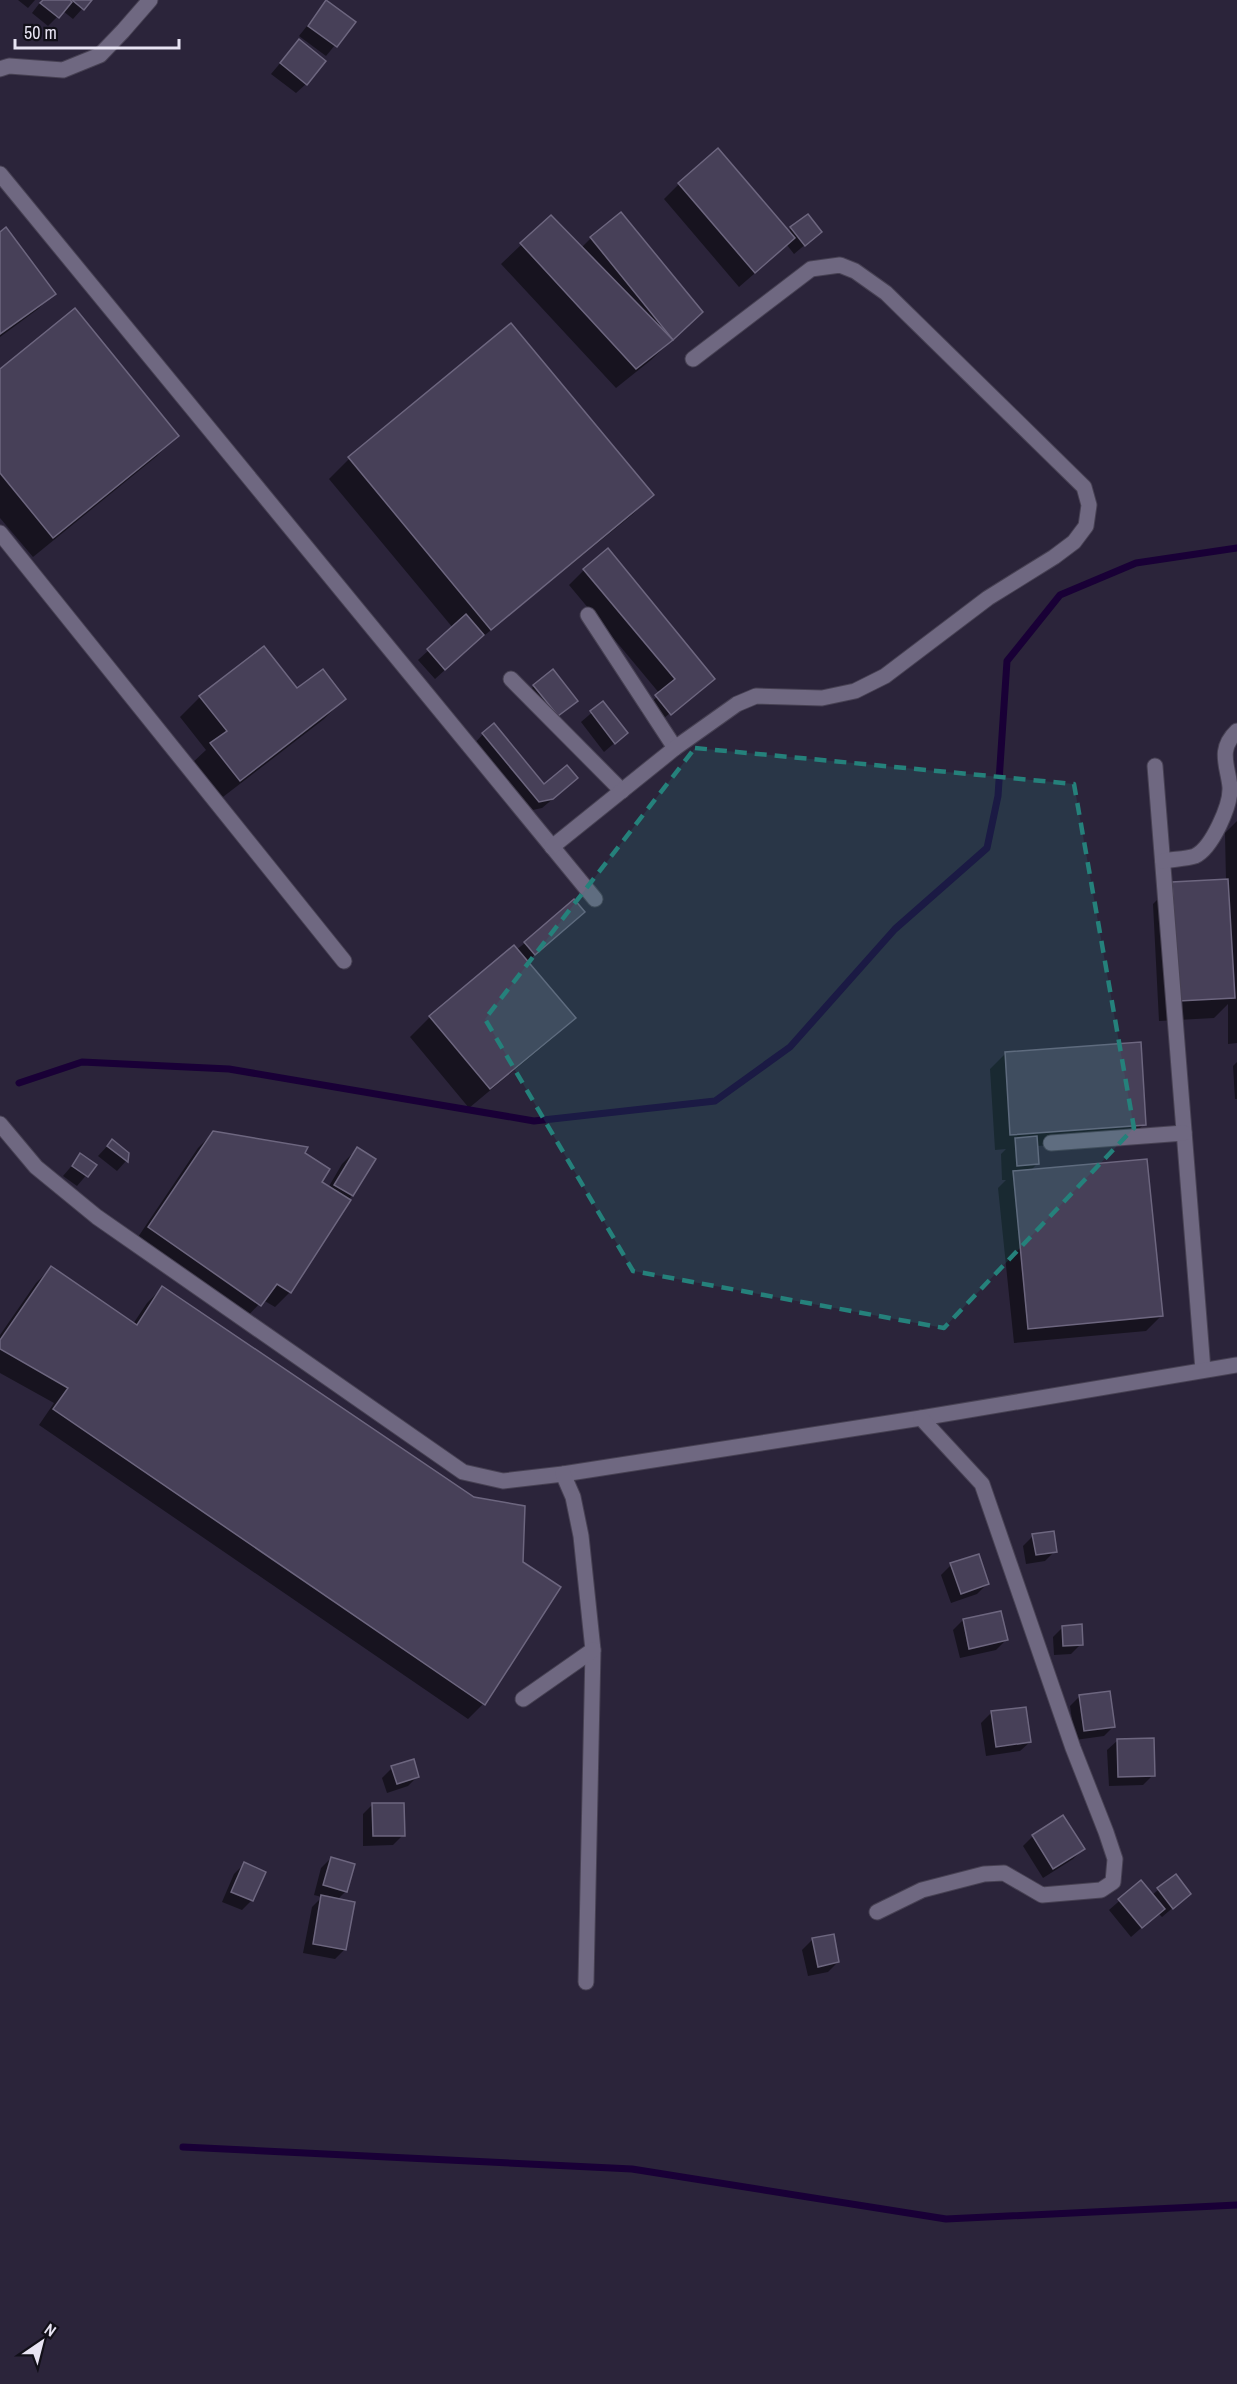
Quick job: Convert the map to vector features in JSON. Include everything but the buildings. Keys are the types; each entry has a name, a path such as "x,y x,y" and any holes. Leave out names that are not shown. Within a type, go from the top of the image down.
{"street":[{"path":"0,69 9,66 63,70 100,55 150,0"},
{"path":"0,174 595,899"},
{"path":"552,847 675,747 736,704 756,696 822,698 855,691 885,676 988,598 1054,557 1074,542 1086,526 1089,505 1084,487 886,293 855,272 840,265 811,269 693,359"},
{"path":"0,533 344,961"},
{"path":"588,615 675,747"},
{"path":"511,679 622,791"},
{"path":"1163,861 1196,855 1213,838 1222,821 1230,789 1224,758 1233,734 1237,731"},
{"path":"1155,766 1203,1370"},
{"path":"3,1127 36,1167 97,1217 463,1472 480,1478 503,1481 564,1474 1237,1365"},
{"path":"1051,1143 1184,1133"},
{"path":"877,1912 922,1890 984,1874 1004,1873 1042,1894 1101,1890 1113,1882 1115,1859 1073,1748 982,1484 921,1418"},
{"path":"564,1474 573,1497 581,1536 593,1650 586,1982"},
{"path":"523,1699 593,1650"}],"highlighted area":[{"path":"695,748 1074,784 1134,1128 944,1328 633,1271 485,1019"}],"waterway":[{"path":"19,1083 82,1062 229,1069 534,1121 715,1101 790,1047 895,929 987,848 998,796 1007,661 1060,595 1136,563 1237,548"},
{"path":"183,2147 632,2169 946,2219 1237,2205"}]}
